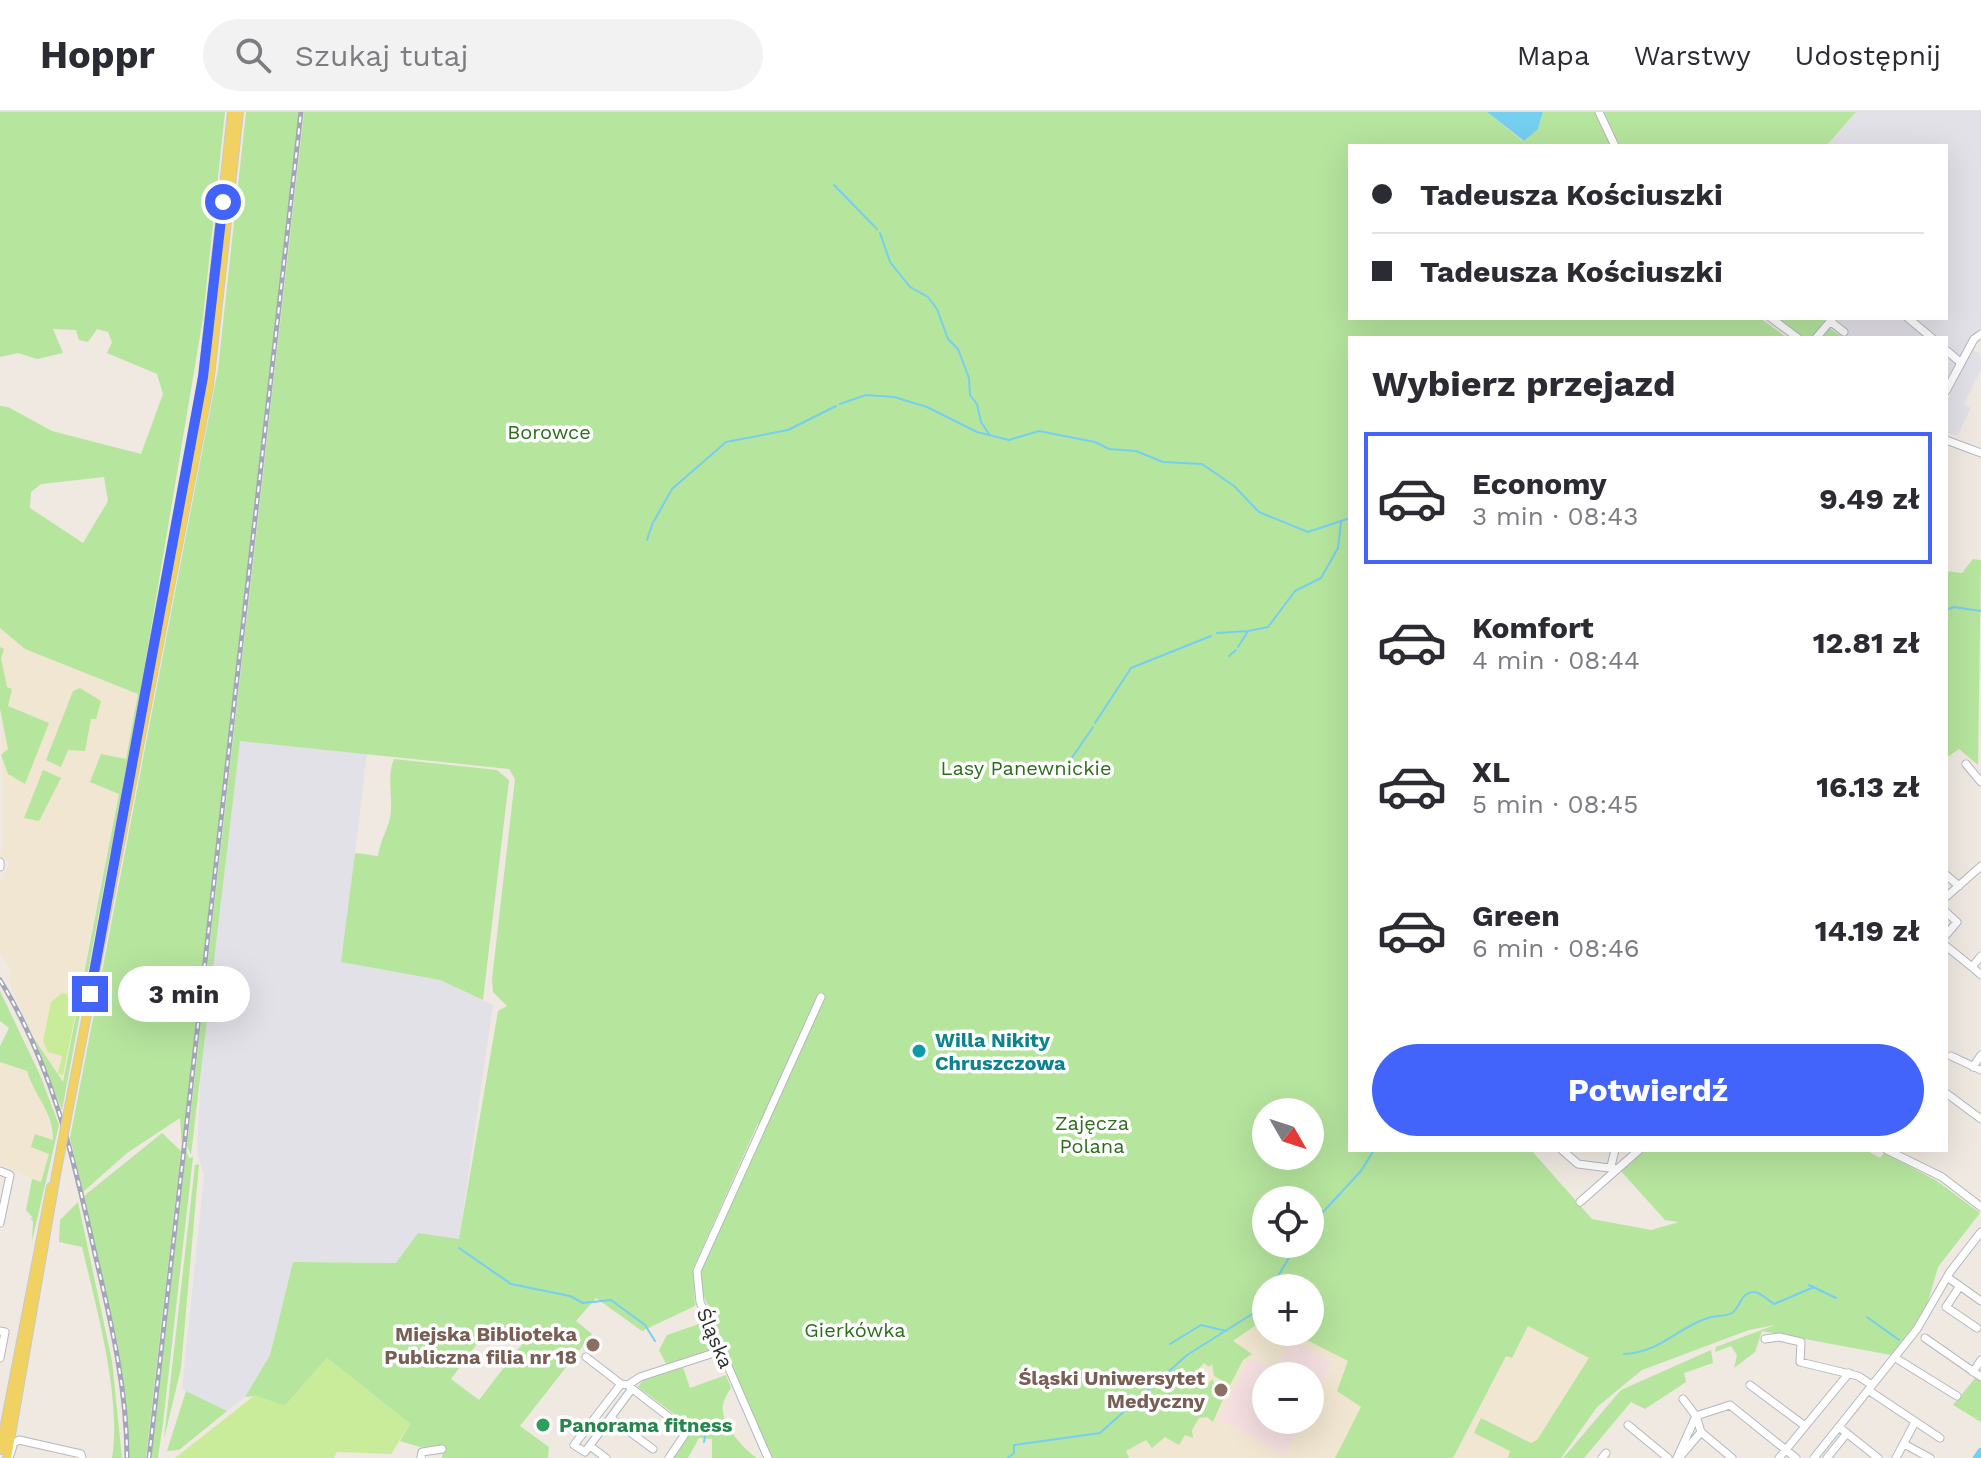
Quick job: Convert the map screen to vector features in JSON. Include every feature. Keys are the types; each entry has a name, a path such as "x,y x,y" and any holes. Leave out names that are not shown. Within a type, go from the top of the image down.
{"main road":[{"path":"112,881 118,833 203,377 232,112"},
{"path":"8,1458 56,1175 209,386 239,112"},
{"path":"0,1450 3,1413 56,1175"}],"street":[{"path":"1599,112 1614,144"},
{"path":"1774,320 1795,336"},
{"path":"1818,336 1831,320 1844,332"},
{"path":"1910,320 1930,336"},
{"path":"1948,387 1980,332"},
{"path":"1948,352 1961,363"},
{"path":"1948,441 1981,453"},
{"path":"1966,764 1981,782"},
{"path":"1948,895 1981,866"},
{"path":"1948,877 1959,886"},
{"path":"1948,914 1957,922 1948,933"},
{"path":"1948,948 1981,975"},
{"path":"1972,967 1981,956"},
{"name":"Śląska","path":"768,1458 698,1297 697,1271 821,997"},
{"path":"1951,1056 1977,1068 1981,1055"},
{"path":"1948,1094 1981,1119"},
{"path":"1564,1152 1578,1164 1614,1168"},
{"path":"1614,1168 1615,1152"},
{"path":"1580,1202 1614,1168 1636,1152"},
{"path":"1891,1152 1942,1177 1981,1207"},
{"path":"0,1171 10,1175 0,1223"},
{"path":"1814,1458 1921,1322 1947,1277 1981,1232"},
{"path":"1947,1277 1981,1301"},
{"path":"1960,1286 1946,1307 1977,1328"},
{"path":"0,1331 5,1332 0,1358"},
{"path":"1925,1338 1981,1377"},
{"path":"1765,1339 1801,1342 1800,1362 1849,1373 1940,1438"},
{"path":"627,1386 611,1418 585,1452 574,1445 627,1386 640,1377 720,1351"},
{"path":"586,1357 687,1431 669,1458"},
{"path":"1894,1357 1957,1396"},
{"path":"1973,1372 1981,1360"},
{"path":"1779,1458 1849,1373"},
{"path":"1750,1385 1805,1426"},
{"path":"1683,1399 1696,1416 1701,1432 1732,1458"},
{"path":"1678,1458 1696,1416 1730,1405 1796,1458"},
{"path":"611,1418 653,1449"},
{"path":"1896,1458 1915,1422"},
{"path":"1628,1425 1668,1458"},
{"path":"1839,1427 1878,1458"},
{"path":"1678,1458 1701,1432"},
{"path":"1827,1458 1847,1433"},
{"path":"8,1458 14,1443 19,1440 81,1456"},
{"path":"1904,1444 1930,1458"},
{"path":"590,1446 606,1458"},
{"path":"421,1458 422,1452 442,1449"}],"shaded area":[{"path":"1856,112 1981,112 1981,331 1973,334 1948,380 1948,336 1841,336 1821,324 1824,320 1948,320 1948,144 1828,144"},
{"path":"1971,349 1981,354 1981,369 1964,404 1971,408 1957,436 1948,433 1948,400"},
{"path":"0,628 25,649 138,694 62,1083 33,1037 9,982 11,971 0,952 0,884 10,862 0,857 3,844"},
{"path":"240,740 367,753 342,962 440,980 493,1005 459,1240 396,1263 293,1262 270,1355 245,1397 227,1411 182,1389 204,1176 197,1152 202,1044"},
{"path":"0,1062 27,1071 31,1084 43,1099 54,1141 40,1182 0,1164"},
{"path":"1528,1326 1590,1357 1538,1440 1522,1458 1453,1458 1506,1356 1512,1358"},
{"name":"Śląski Uniwersytet Medyczny","path":"1252,1328 1252,1346 1324,1346 1324,1341 1352,1360 1340,1392 1361,1407 1395,1458 1129,1458 1126,1451 1146,1440 1152,1448 1185,1376"},
{"path":"1287,1346 1301,1346 1332,1363 1324,1379 1324,1362 1279,1362"},
{"path":"1249,1361 1260,1362 1252,1362 1252,1434 1296,1434 1285,1456 1219,1418"}],"green space":[{"path":"0,112 225,112 203,318 140,694 62,1110 33,1037 63,1082 119,794 90,782 101,754 126,759 138,694 25,649 0,628 0,406 8,407 52,431 141,454 163,394 157,374 107,353 112,342 108,332 97,329 88,342 79,340 76,330 53,329 63,353 37,359 18,353 0,357","holes":["104,477 108,501 83,543 30,508 31,492 41,484"]},
{"path":"246,112 299,112 182,1147 180,1118 127,1153 83,1192 70,1138 218,369"},
{"name":"Lasy Panewnickie","path":"304,112 1487,112 1523,141 1538,129 1543,112 1856,112 1828,144 1348,144 1348,320 1763,320 1784,336 1348,336 1348,1152 1533,1152 1592,1219 1651,1230 1679,1222 1665,1220 1620,1170 1642,1152 1870,1152 1880,1158 1884,1153 1937,1181 1980,1213 1938,1267 1926,1308 1935,1291 1928,1308 1891,1355 1762,1331 1755,1352 1734,1368 1737,1355 1731,1346 1715,1352 1716,1347 1775,1325 1749,1330 1642,1370 1597,1407 1561,1458 1508,1458 1510,1451 1474,1433 1481,1418 1531,1443 1537,1440 1589,1358 1528,1326 1512,1358 1506,1356 1453,1458 1335,1458 1361,1407 1337,1391 1348,1361 1319,1346 1324,1346 1324,1274 1252,1274 1252,1328 1233,1341 1252,1354 1243,1360 1230,1385 1214,1376 1212,1364 1209,1367 1204,1363 1193,1375 1205,1386 1213,1379 1214,1386 1220,1386 1226,1392 1213,1422 1207,1417 1199,1418 1192,1430 1193,1438 1185,1435 1179,1445 1165,1437 1152,1448 1146,1440 1126,1451 1129,1458 770,1458 699,1284 705,1254 764,1126 758,1123 693,1269 695,1306 642,1331 596,1298 576,1321 592,1334 520,1426 549,1447 548,1458 442,1458 443,1446 420,1447 400,1441 410,1424 327,1358 285,1406 255,1396 245,1397 270,1355 293,1262 396,1263 418,1233 459,1239 498,1011 507,1006 493,992 492,979 515,779 509,769 240,741 191,1155 187,1146","holes":["494,1321 523,1343 479,1400 451,1379"]},
{"path":"1777,320 1825,320 1822,324 1841,336 1799,336"},
{"path":"1973,559 1981,560 1978,765 1959,749 1948,757 1948,571 1962,573"},
{"path":"0,647 4,649 1,658 7,687 12,689 8,706 49,723 25,784 8,774 1,755 8,749 0,709"},
{"path":"80,688 101,701 96,719 91,719 85,751 68,750 61,767 46,760 73,691"},
{"path":"394,759 497,770 509,780 483,1000 440,980 341,962 355,853 378,856 390,817 390,775"},
{"path":"43,770 61,778 39,821 24,818"},
{"path":"0,991 40,1075 59,1125 32,1241 33,1221 30,1218 33,1218 26,1210 32,1179 41,1182 49,1154 31,1147 35,1134 53,1140 52,1130 27,1071 0,1062 0,1046 9,1028 0,1021"},
{"path":"62,993 79,997 63,1075 58,1074 62,1056 48,1052 43,1041 51,1002"},
{"path":"162,1133 181,1151 146,1458 129,1458 118,1344 84,1196"},
{"path":"186,1150 189,1158 193,1157 163,1423 158,1458 151,1458"},
{"path":"199,1164 181,1368 164,1439 195,1165"},
{"path":"78,1202 112,1361 122,1458 112,1458 114,1408 111,1381 82,1247 59,1242 60,1220"},
{"path":"702,1323 715,1350 666,1364 659,1350 667,1335"},
{"path":"1711,1350 1713,1363 1684,1373 1686,1382 1645,1409 1631,1402 1584,1458 1563,1458 1621,1390"},
{"path":"327,1358 410,1424 391,1454 337,1452 334,1458 175,1458 255,1395 285,1406"},
{"path":"683,1367 690,1388 726,1375 731,1388 723,1404 725,1420 740,1443 757,1458 712,1458 712,1439 699,1438 688,1458 671,1458 694,1429 638,1387 643,1380"},
{"path":"1976,1377 1981,1379 1981,1422 1953,1405"},
{"path":"186,1391 227,1411 179,1450 167,1451"}],"water":[{"path":"1487,112 1543,112 1538,129 1524,141"}],"waterway":[{"path":"834,185 877,229"},
{"path":"880,233 890,262 910,287 928,297 937,309 948,339 958,349 969,378 970,395 989,434"},
{"path":"840,404 866,395 894,397 927,407 977,432 1009,440 1039,431 1095,442 1109,449 1136,451 1163,462 1202,464 1234,486 1259,512 1308,532 1348,519"},
{"path":"654,521 672,489 726,442 788,430 836,406"},
{"path":"647,540 653,522"},
{"path":"1238,647 1248,631 1268,627 1295,591 1321,578 1338,548 1341,522"},
{"path":"1948,609 1954,607 1981,611"},
{"path":"1217,633 1248,631"},
{"path":"1095,723 1131,668 1211,636"},
{"path":"1229,656 1236,650"},
{"path":"1071,759 1093,727"},
{"path":"1324,1211 1361,1171 1373,1152"},
{"path":"459,1248 511,1284 570,1296 583,1303 611,1300 645,1325 655,1341"},
{"path":"1279,1274 1289,1258"},
{"path":"1809,1285 1836,1298"},
{"path":"1624,1354 1649,1349 1697,1322 1732,1313 1749,1293 1758,1293 1774,1304 1814,1287"},
{"path":"1008,1458 1014,1453 1014,1445 1100,1433 1187,1355 1252,1314"},
{"path":"1867,1317 1899,1340"},
{"path":"1170,1344 1201,1325 1226,1331"},
{"path":"704,1442 706,1431"},
{"path":"1977,1458 1981,1452"}],"railway":[{"path":"149,1458 301,112"},
{"path":"0,980 34,1045 59,1113 79,1183 117,1355 127,1458"}],"place":[{"name":"Willa Nikity Chruszczowa","path":"919,1051"},
{"name":"Miejska Biblioteka Publiczna filia nr 18","path":"593,1345"},
{"name":"Śląski Uniwersytet Medyczny","path":"1221,1390"},
{"name":"Panorama fitness","path":"543,1425"}],"route":[{"path":"90,994 203,377 223,202"}],"park label":[{"name":"Borowce","path":"549,432"},
{"name":"Zajęcza Polana","path":"1092,1134"},
{"name":"Gierkówka","path":"855,1330"}]}
